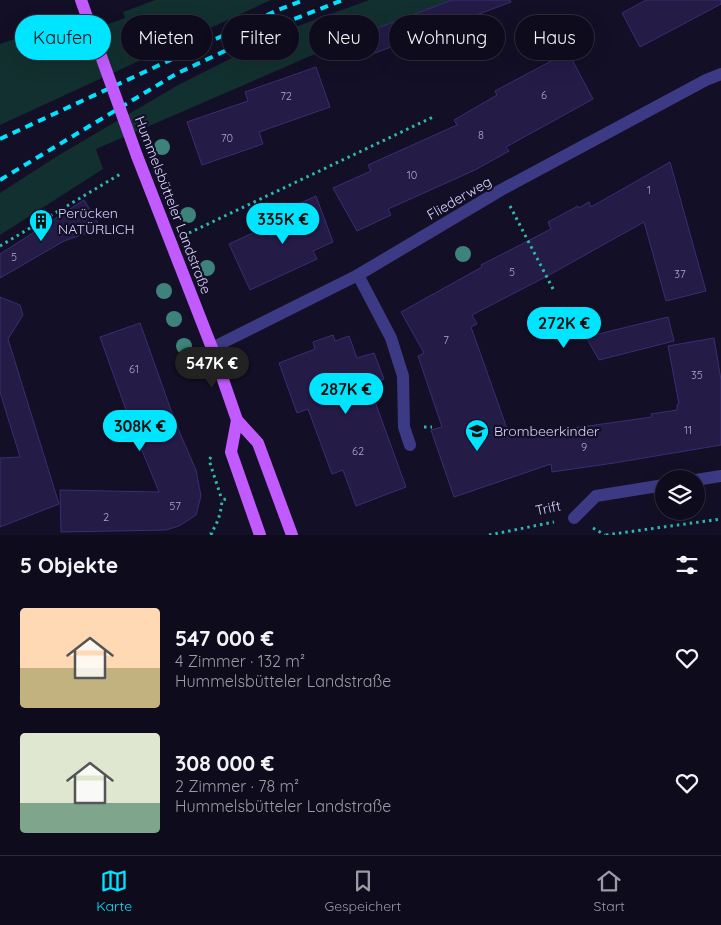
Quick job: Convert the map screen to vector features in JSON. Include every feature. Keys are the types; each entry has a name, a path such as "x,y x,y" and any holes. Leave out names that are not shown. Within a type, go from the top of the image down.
{"main road":[{"name":"Hummelsbütteler Landstraße","path":"81,0 139,161 238,420 258,443 292,535"},
{"path":"238,420 231,452 260,535"}],"street":[{"name":"Fliederweg","path":"212,348 277,318 358,275 502,190 706,80 721,74"},
{"path":"358,275 390,338 403,376 404,427 410,445"},
{"path":"705,479 721,476"},
{"name":"Trift","path":"574,518 596,496 655,486"}],"path":[{"path":"170,242 433,117"},
{"path":"0,246 139,161"},
{"path":"502,190 553,289"},
{"path":"210,534 216,526 221,512 222,500 231,497"},
{"name":"Trift","path":"489,535 574,518"},
{"path":"606,535 721,519"}],"green space":[{"path":"155,0 271,0 238,15 222,15 222,23 212,27 212,15 124,15 123,12"},
{"path":"369,0 452,0 412,15 389,15 389,24 379,27 379,15 328,15"},
{"path":"121,19 121,60 141,60 0,125 0,44 15,39 15,60 111,60 111,23"},
{"path":"309,22 309,57 96,149 103,169 0,235 0,193 59,155 180,84 228,60 299,60 299,26"}],"building":[{"path":"452,0 510,0 511,2 476,15 412,15"},
{"path":"646,0 721,0 721,4 640,47 622,13"},
{"path":"389,24 389,48 379,52 379,27"},
{"path":"553,60 572,60 593,99 506,147 509,151 475,170 388,209 391,215 357,231 333,188 371,171 368,165 457,125 454,120 497,95 495,91"},
{"path":"316,67 330,107 259,132 263,144 202,165 187,122 248,101 245,92"},
{"path":"670,162 706,291 666,301 644,222 551,274 472,315 477,324 471,327 510,437 652,417 651,414 677,410 677,405 679,404 668,346 714,338 721,380 721,445 552,472 551,464 454,497 431,430 442,427 418,356 424,353 401,312 482,267 481,265 551,229 548,222 589,202 591,207"},
{"path":"316,196 333,242 313,251 317,259 250,290 229,244 296,213 294,206"},
{"path":"84,200 101,228 64,241 0,278 0,254"},
{"path":"0,297 20,305 23,315 8,339 59,504 0,527 0,458 20,457 0,392"},
{"path":"668,317 674,341 599,360 586,337"},
{"path":"140,323 176,424 196,470 201,496 196,515 179,526 166,530 61,532 60,490 159,492 130,421 100,337"},
{"path":"333,335 335,341 349,336 357,358 374,353 384,379 369,385 406,487 356,506 343,470 332,474 308,409 297,413 279,363 315,349 313,342"}],"railway":[{"path":"0,139 278,10 304,0"},
{"path":"0,180 176,74 284,23 343,0"}],"place":[{"name":"Perücken NATÜRLICH","path":"41,242"},
{"name":"Brombeerkinder","path":"477,452"}]}
